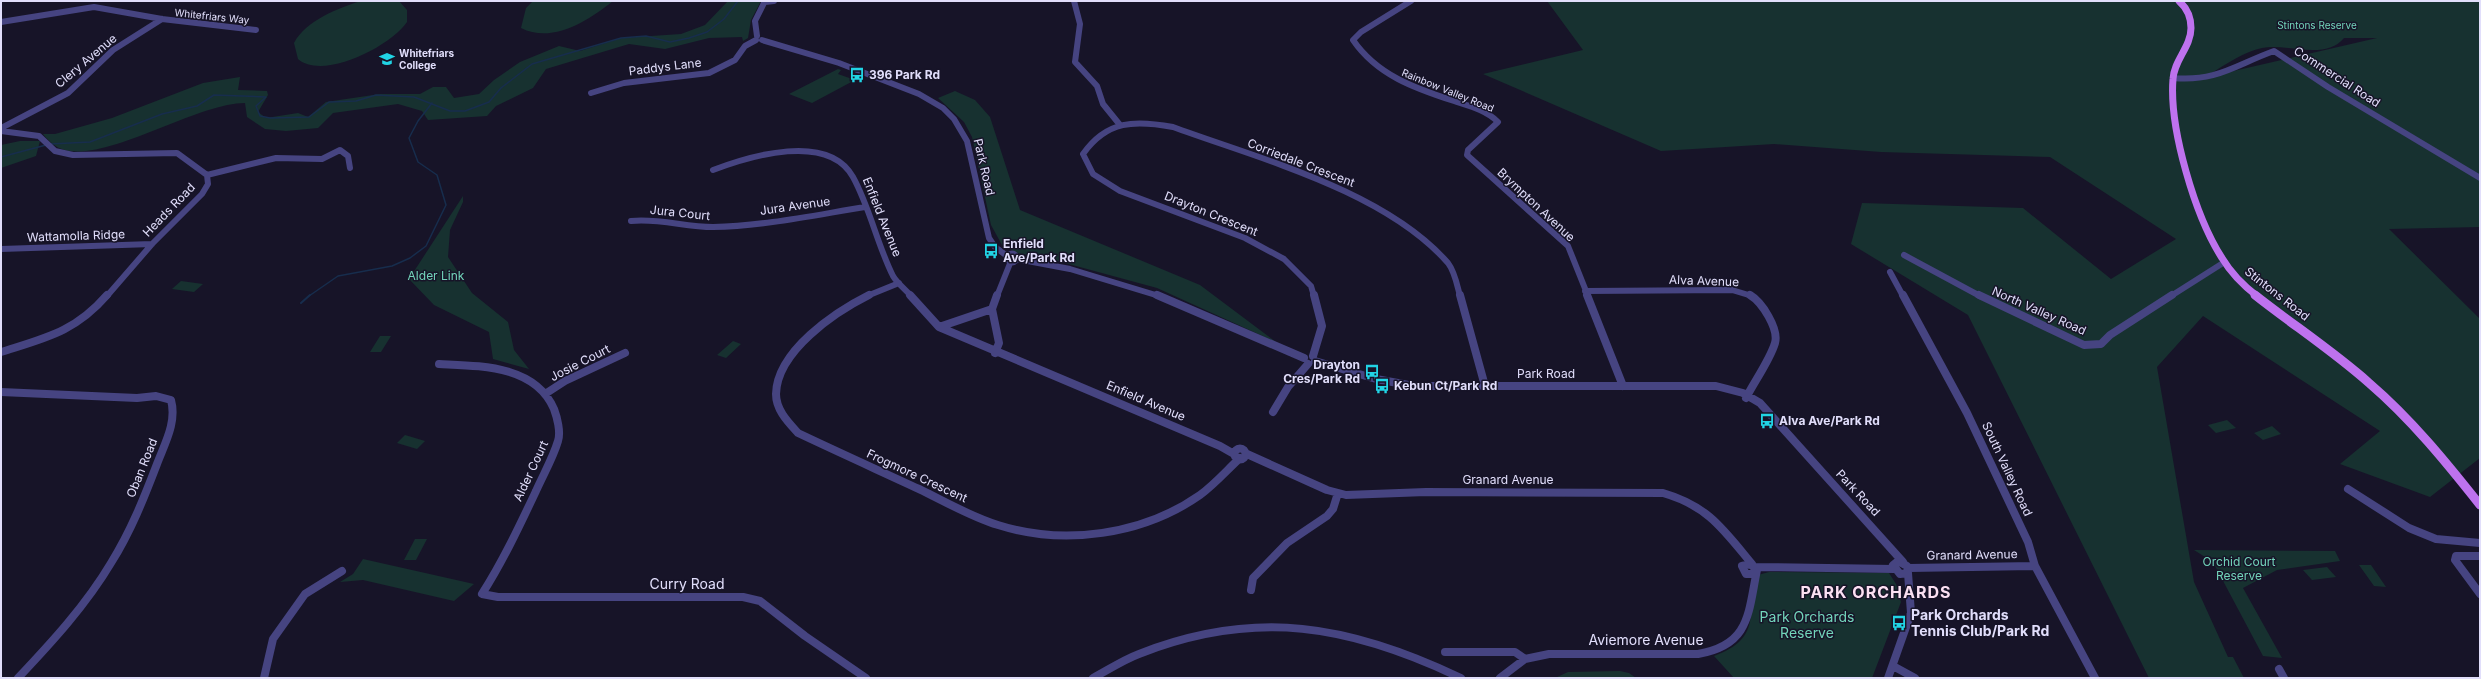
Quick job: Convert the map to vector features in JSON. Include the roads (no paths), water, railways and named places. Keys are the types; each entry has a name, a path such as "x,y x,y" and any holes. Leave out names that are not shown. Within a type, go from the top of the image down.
{"main road":[{"name":"Stintons Road","path":"2179,1 2186,6 2190,13 2188,41 2176,65 2173,78 2180,141 2186,167 2208,230 2223,263 2248,289 2345,363 2397,409 2440,453 2480,505"}],"street":[{"path":"758,39 755,30 756,21 765,1 774,1"},
{"path":"1074,1 1079,10 1081,36 1075,62 1097,86 1103,104 1120,125"},
{"name":"Rainbow Valley Road","path":"1411,1 1361,32 1353,40 1357,47 1394,78 1417,89 1482,112 1494,118 1498,124"},
{"name":"Whitefriars Way","path":"1,22 94,8 162,19 256,30"},
{"name":"Clery Avenue","path":"1,128 68,93 113,50 162,19"},
{"name":"Paddys Lane","path":"591,92 639,81 696,76 709,73 735,60 745,46 758,39"},
{"name":"Park Road","path":"758,39 839,63 919,94 943,108 960,127 967,141 989,238 995,247 1012,259 1070,268 1149,292 1310,360 1402,384 1485,386 1707,386 1747,396 1765,410 1884,540 1901,568 1910,591 1911,613 1888,678"},
{"name":"Commercial Road","path":"2173,78 2190,80 2208,79 2274,51 2328,87 2480,178"},
{"name":"Corriedale Crescent","path":"1120,125 1141,123 1173,127 1295,171 1358,197 1418,236 1448,263 1454,273 1485,386"},
{"name":"Brympton Avenue","path":"1498,124 1468,150 1467,154 1568,246 1623,386"},
{"name":"Drayton Crescent","path":"1120,125 1099,134 1090,143 1083,154 1084,162 1089,170 1101,180 1123,191 1268,249 1294,266 1312,287 1321,310 1322,328 1310,360"},
{"name":"Heads Road","path":"1,131 31,133 41,137 51,150 73,155 177,153 207,176 208,184 202,194 152,244 117,285 83,320 60,333 1,352"},
{"path":"207,176 276,158 322,159 340,150 348,156 350,168"},
{"name":"Enfield Avenue","path":"713,170 737,160 769,152 796,150 822,154 838,161 849,171 888,266 899,283 940,327 992,352 1239,455"},
{"name":"Jura Avenue","path":"727,227 865,207"},
{"name":"Jura Court","path":"631,222 641,220 698,227 727,227"},
{"name":"Wattamolla Ridge","path":"1,249 152,244"},
{"name":"North Valley Road","path":"1904,255 1992,302 2084,345 2101,344 2117,331 2223,263"},
{"path":"992,352 999,343 992,308 1012,259"},
{"name":"South Valley Road","path":"1890,272 1967,413 2028,542 2035,566 2095,678"},
{"name":"Frogmore Crescent","path":"899,283 855,303 808,338 784,365 777,381 777,403 784,418 798,433 997,525 1015,531 1046,535 1096,534 1144,524 1169,513 1195,498 1216,482 1239,455"},
{"name":"Alva Avenue","path":"1586,291 1732,290 1754,297 1760,304 1775,332 1775,342 1747,396"},
{"path":"940,327 992,308"},
{"name":"Josie Court","path":"544,394 565,381 625,353"},
{"path":"1273,412 1288,388 1310,360"},
{"name":"Alder Court","path":"439,364 490,366 508,370 530,380 555,407 560,422 559,440 507,554 482,594"},
{"name":"Oban Road","path":"1,392 137,398 156,396 171,400 174,407 166,443 123,544 99,583 48,646 18,678"},
{"name":"Granard Avenue","path":"1239,455 1338,493 1353,495 1426,492 1663,493 1684,499 1704,510 1719,524 1752,569 2035,566"},
{"path":"2348,489 2409,528 2436,539 2480,543"},
{"path":"1252,590 1253,578 1257,573 1287,543 1327,516 1333,509 1338,493"},
{"path":"2480,556 2456,556 2455,560 2480,594"},
{"name":"Aviemore Avenue","path":"1500,678 1509,669 1525,660 1549,654 1698,654 1714,652 1733,642 1744,628 1751,590 1752,569"},
{"path":"264,678 273,639 305,594 342,571"},
{"name":"Curry Road","path":"482,594 498,597 743,597 760,601 805,636 866,678"},
{"path":"1093,678 1132,656 1181,638 1231,628 1280,627 1345,634 1380,642 1425,659 1461,678"},
{"path":"1445,652 1515,652 1525,660"},
{"path":"1893,666 1915,678"},
{"path":"2279,669 2284,678"}],"waterway":[{"path":"431,104 450,111 465,111 489,102 501,88 532,64 621,38 646,36 670,42 707,32 724,19 738,1"},
{"path":"50,144 90,142 162,114 197,106 214,95 266,97 256,106 260,116 270,118 309,117 329,102 356,101 376,95 414,97 431,104"},
{"path":"309,296 338,276 392,266 410,258 426,246 446,205 437,175 418,162 409,138 418,121 431,104"},
{"path":"1,157 46,145"},
{"path":"301,303 310,295"}],"place":[{"name":"Whitefriars College","path":"387,59"},
{"name":"396 Park Rd","path":"857,75"},
{"name":"Enfield Ave/Park Rd","path":"991,251"},
{"name":"Drayton Cres/Park Rd","path":"1372,372"},
{"name":"Kebun Ct/Park Rd","path":"1382,386"},
{"name":"Alva Ave/Park Rd","path":"1767,421"},
{"name":"Park Orchards Tennis Club/Park Rd","path":"1899,623"}],"district":[{"name":"PARK ORCHARDS","path":"1876,592"}],"park label":[{"name":"Stintons Reserve","path":"2317,25"},
{"name":"Alder Link","path":"436,276"},
{"name":"Orchid Court Reserve","path":"2239,569"},
{"name":"Park Orchards Reserve","path":"1807,626"}]}
